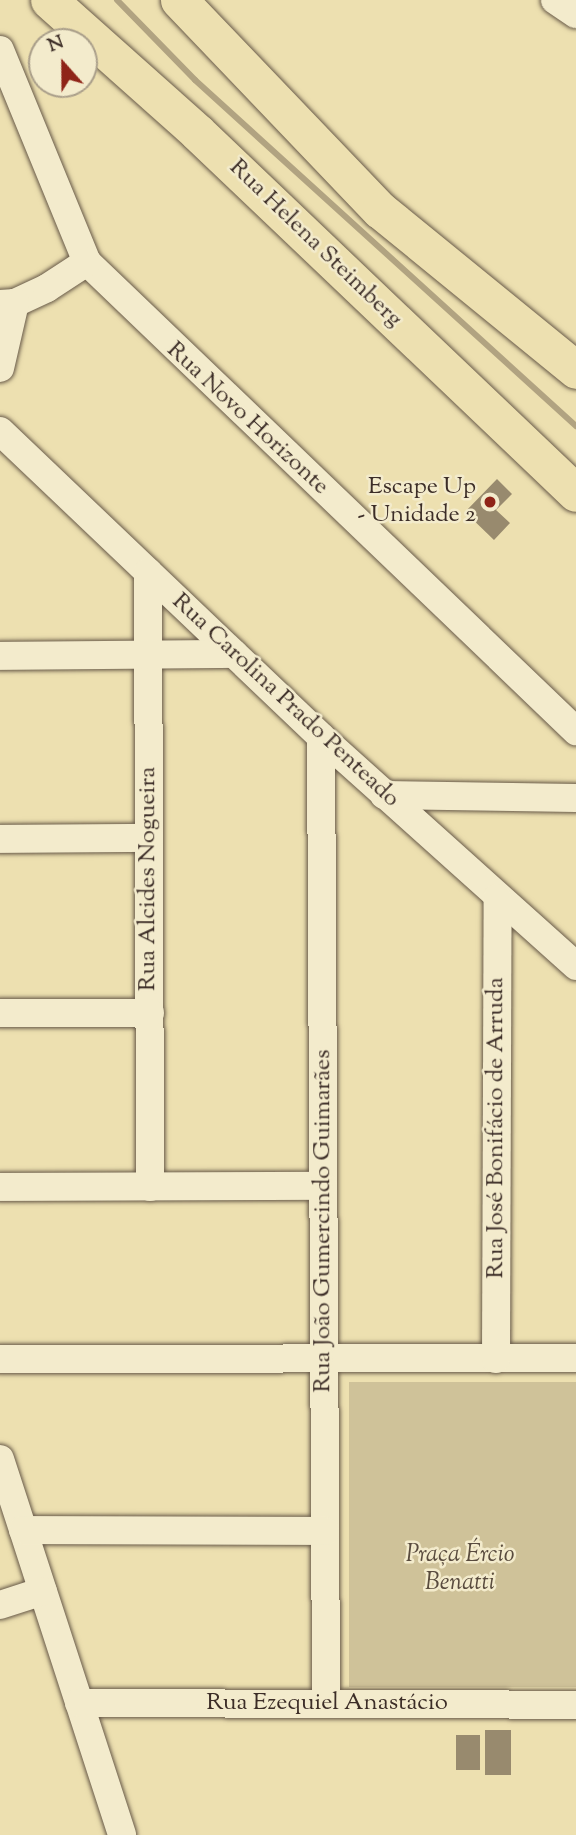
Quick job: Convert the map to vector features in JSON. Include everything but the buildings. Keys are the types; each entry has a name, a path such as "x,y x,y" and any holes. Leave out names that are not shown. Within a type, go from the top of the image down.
{"main road":[{"name":"Rua Helena Steimberg","path":"49,0 197,132 576,493"},
{"path":"179,0 380,210 576,370"}],"street":[{"path":"555,0 576,14"},
{"name":"Rua Novo Horizonte","path":"0,50 87,262 576,731"},
{"path":"0,368 8,303 87,262"},
{"name":"Rua Carolina Prado Penteado","path":"0,431 321,737 576,967"},
{"name":"Rua Alcides Nogueira","path":"148,572 150,1187"},
{"path":"0,656 234,654"},
{"name":"Rua João Gumercindo Guimarães","path":"321,737 326,1704"},
{"path":"384,795 576,798"},
{"path":"0,839 149,838"},
{"name":"Rua José Bonifácio de Arruda","path":"496,1359 498,898"},
{"path":"0,1013 150,1013"},
{"path":"0,1188 323,1186"},
{"path":"0,1359 576,1358"},
{"path":"0,1459 121,1835"},
{"path":"23,1530 325,1531"},
{"path":"0,1605 43,1591"},
{"name":"Rua Ezequiel Anastácio","path":"79,1703 576,1705"}],"green space":[{"name":"Praça Ércio Benatti","path":"349,1382 576,1382 576,1687 349,1687"}],"waterway":[{"path":"117,0 195,80 576,426"}],"place":[{"name":"Escape Up - Unidade 2","path":"490,502"}]}
